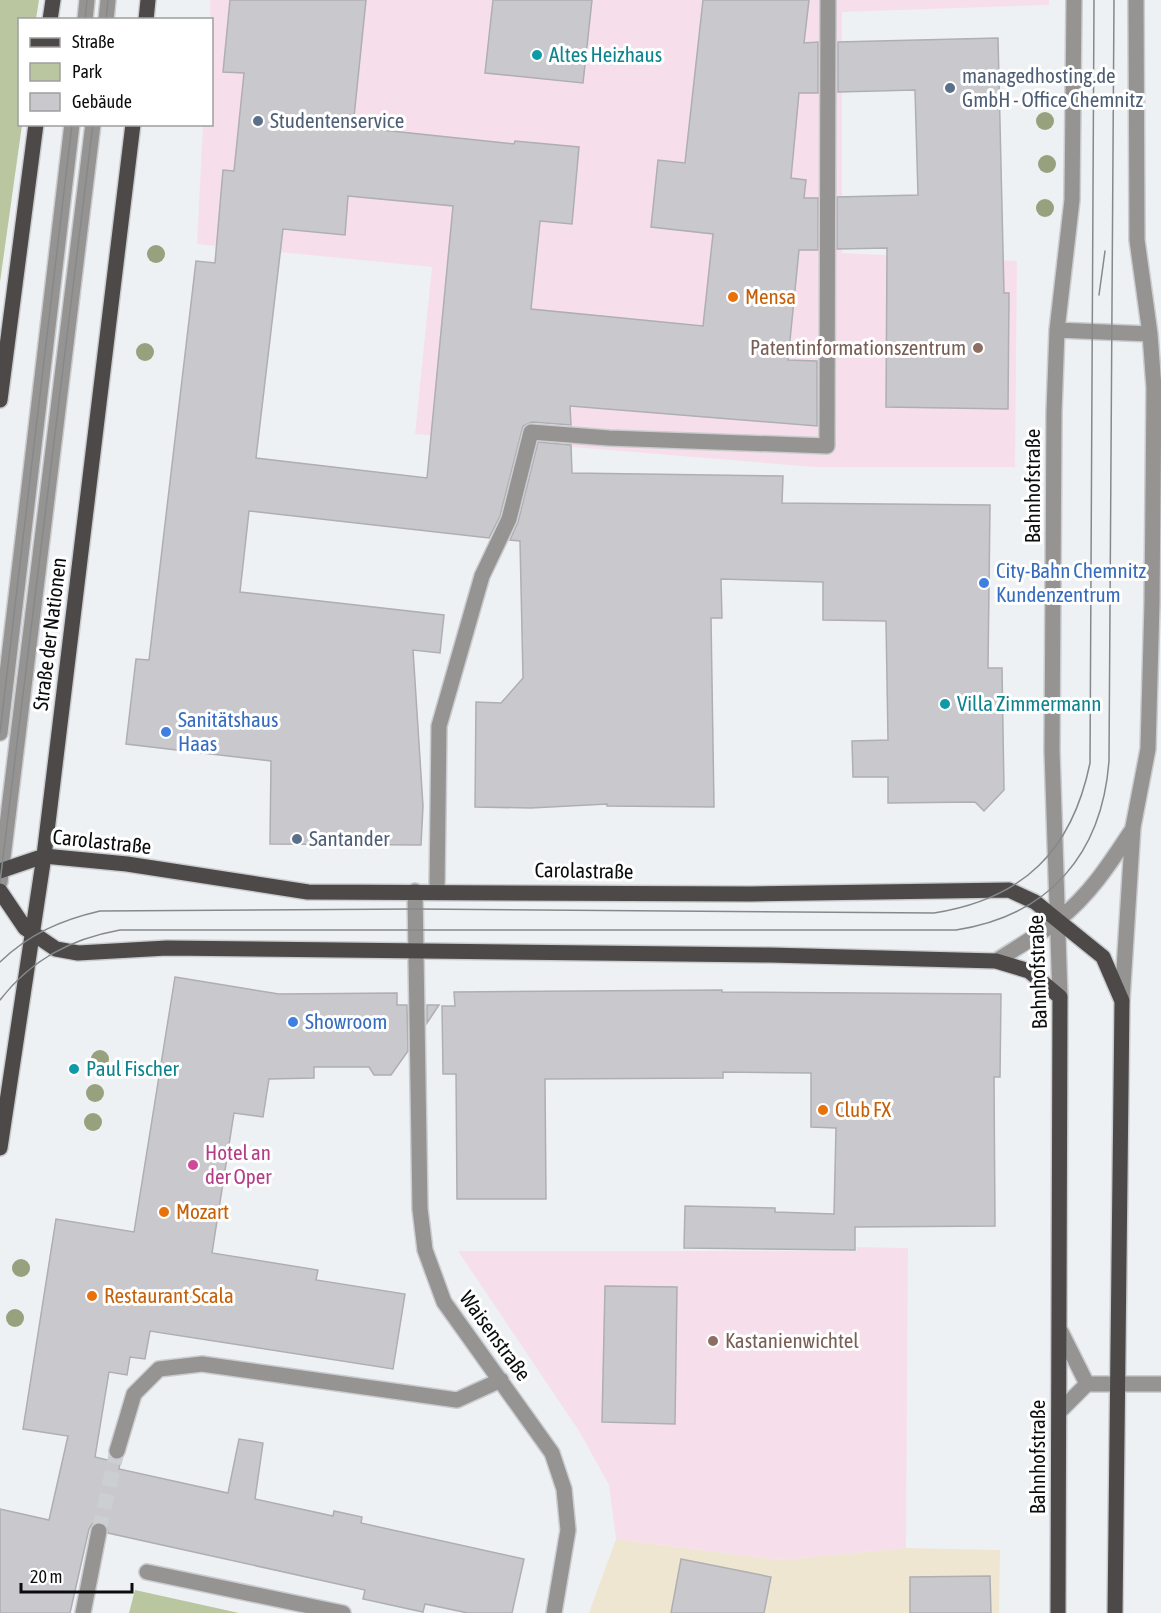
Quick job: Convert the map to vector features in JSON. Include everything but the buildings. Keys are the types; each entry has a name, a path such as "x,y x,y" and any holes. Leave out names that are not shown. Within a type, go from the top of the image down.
{"main road":[{"path":"50,18 53,0"},
{"path":"146,18 148,0"},
{"path":"0,400 36,126"},
{"name":"Straße der Nationen","path":"0,1148 44,856 133,126"},
{"name":"Carolastraße","path":"1,874 44,856 127,864 308,892 751,894 1009,890 1035,902 1103,957 1122,1001"},
{"path":"0,891 25,928 33,935 57,949 78,953 167,948 416,950 996,961 1029,971 1060,997"},
{"name":"Bahnhofstraße","path":"1058,1613 1061,1332 1060,997"},
{"path":"1115,1613 1122,1001"}],"street":[{"path":"85,18 87,0"},
{"path":"106,18 108,0"},
{"path":"437,891 439,726 482,576 509,519 531,432 609,438 827,446 828,0"},
{"name":"Bahnhofstraße","path":"1060,997 1052,752 1057,330 1072,200 1074,0"},
{"path":"1122,1001 1134,827 1148,749 1156,338 1137,240 1136,0"},
{"path":"0,733 72,126"},
{"path":"1,874 93,126"},
{"path":"1057,330 1156,338"},
{"path":"996,961 1058,920 1105,872 1134,827"},
{"name":"Waisenstraße","path":"416,891 420,1209 425,1250 444,1302 552,1453 564,1489 568,1530 554,1613"},
{"path":"1061,1332 1087,1384"},
{"path":"117,1451 134,1394 159,1369 202,1364 457,1400 501,1380"},
{"path":"1059,1412 1087,1384 1161,1384"},
{"path":"83,1613 99,1531"},
{"path":"147,1572 343,1613"}],"shaded area":[{"path":"210,0 1049,0 1049,5 842,12 842,253 1017,261 1015,467 814,467 415,434 432,267 197,244 203,126 213,126 213,18 210,18"},
{"name":"Kastanienwichtel","path":"857,1247 908,1248 906,1548 780,1560 616,1539 609,1485 579,1431 458,1251 857,1251"},
{"path":"616,1539 780,1560 905,1548 1000,1550 999,1613 589,1613"}],"green space":[{"path":"0,0 39,0 36,18 18,18 18,126 22,126 0,282"},
{"path":"135,1590 239,1613 129,1613"}],"tunnel":[{"path":"99,1531 117,1451"}],"tram line":[{"path":"85,18 87,0"},
{"path":"106,18 108,0"},
{"path":"0,962 22,943 46,929 100,911 415,909 934,913 966,906 993,896 1018,883 1039,866 1071,822 1082,794 1090,763 1094,0"},
{"path":"0,1000 25,973 53,953 85,939 120,930 956,930 989,923 1018,911 1043,895 1065,875 1082,852 1095,825 1104,794 1109,761 1114,0"},
{"path":"0,733 72,126"},
{"path":"0,882 93,126"},
{"path":"1099,295 1105,251"}],"place":[{"name":"Altes Heizhaus","path":"537,55"},
{"name":"managedhosting.de GmbH - Office Chemnitz","path":"950,88"},
{"name":"Studentenservice","path":"258,121"},
{"name":"Mensa","path":"733,297"},
{"name":"Patentinformationszentrum","path":"978,348"},
{"name":"City-Bahn Chemnitz Kundenzentrum","path":"984,583"},
{"name":"Villa Zimmermann","path":"945,704"},
{"name":"Sanitätshaus Haas","path":"166,732"},
{"name":"Santander","path":"297,839"},
{"name":"Showroom","path":"293,1022"},
{"name":"Paul Fischer","path":"74,1069"},
{"name":"Club FX","path":"823,1110"},
{"name":"Hotel an der Oper","path":"193,1165"},
{"name":"Mozart","path":"164,1212"},
{"name":"Restaurant Scala","path":"92,1296"},
{"name":"Kastanienwichtel","path":"713,1341"}]}
